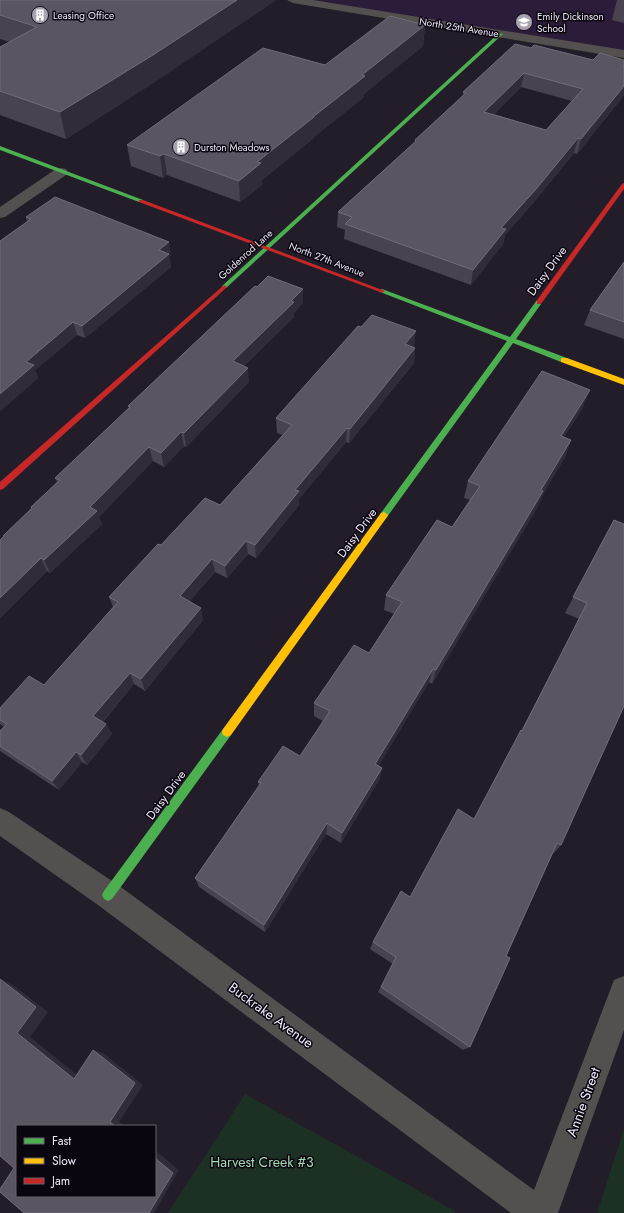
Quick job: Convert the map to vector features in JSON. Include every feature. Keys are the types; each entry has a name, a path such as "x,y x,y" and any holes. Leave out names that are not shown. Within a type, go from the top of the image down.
{"street":[{"name":"North 25th Avenue","path":"293,0 624,54"},
{"name":"Goldenrod Lane","path":"0,487 268,248 502,34"},
{"name":"North 27th Avenue","path":"0,148 511,341 624,382"},
{"path":"0,214 61,172"},
{"name":"Daisy Drive","path":"108,895 624,185"},
{"name":"Buckrake Avenue","path":"0,821 108,895 538,1213"},
{"name":"Annie Street","path":"542,1213 624,990"}],"shaded area":[{"name":"Emily Dickinson School","path":"302,0 624,0 624,54"}],"green space":[{"name":"Harvest Creek #3","path":"245,1094 455,1211 455,1213 168,1213"},
{"path":"624,1129 624,1213 597,1213"}],"building":[{"path":"0,0 237,0 153,55 60,112 0,91 0,47 37,27 0,15"},
{"path":"390,16 425,25 362,75 365,76 257,162 261,163 239,181 164,154 160,156 127,145 263,48 325,65"},
{"path":"515,44 531,48 534,45 593,60 600,53 624,60 624,86 581,139 578,138 537,188 501,228 506,229 473,270 345,224 352,217 338,212 466,93 463,92","holes":["524,73 583,89 546,130 484,112"]},
{"path":"55,197 169,242 159,250 169,254 82,326 73,322 26,362 34,365 0,394 0,241 31,219 26,217"},
{"path":"624,262 624,322 590,310"},
{"path":"268,276 303,289 291,301 294,302 233,361 248,368 184,433 181,432 161,453 149,447 90,507 97,511 44,560 41,558 0,598 0,540 3,536 60,480 55,478 130,407 128,406 255,286 257,287"},
{"path":"372,315 416,331 405,344 415,348 350,429 347,428 295,490 299,491 255,545 246,541 225,566 212,559 180,596 201,608 141,679 130,673 93,716 106,724 81,755 76,752 52,781 0,746 0,731 7,724 0,720 0,708 29,676 44,685 118,602 109,597 158,544 161,545 205,498 220,505 292,425 276,418 358,326 361,327"},
{"path":"542,371 590,390 561,436 571,440 541,490 543,491 436,670 433,669 375,764 382,768 342,833 327,823 264,925 195,878 261,783 258,782 283,746 300,756 330,711 314,703 354,645 369,653 402,602 386,595 437,520 452,527 480,486 468,481"},
{"path":"614,520 624,524 624,706 561,845 557,843 506,956 510,958 470,1047 381,987 396,957 373,942 401,891 410,897 458,809 474,819 521,730 522,731 587,603 573,597"},
{"path":"0,979 36,1007 17,1033 74,1079 93,1050 135,1083 110,1122 114,1125 16,1125 16,1197 156,1197 156,1159 173,1173 149,1213 24,1213 0,1192 0,1189 14,1168 0,1156"}],"traffic: fast":[{"path":"224,287 501,34"},
{"path":"0,148 141,201"},
{"path":"382,291 564,360"},
{"path":"384,515 539,302"},
{"path":"108,895 227,732"}],"traffic: slow":[{"path":"564,360 624,382"},
{"path":"227,732 384,515"}],"traffic: jam":[{"path":"539,302 624,185"},
{"path":"141,201 382,291"},
{"path":"0,487 224,287"}],"place":[{"name":"Leasing Office","path":"40,15"},
{"name":"Emily Dickinson School","path":"524,22"},
{"name":"Durston Meadows","path":"181,147"}]}
